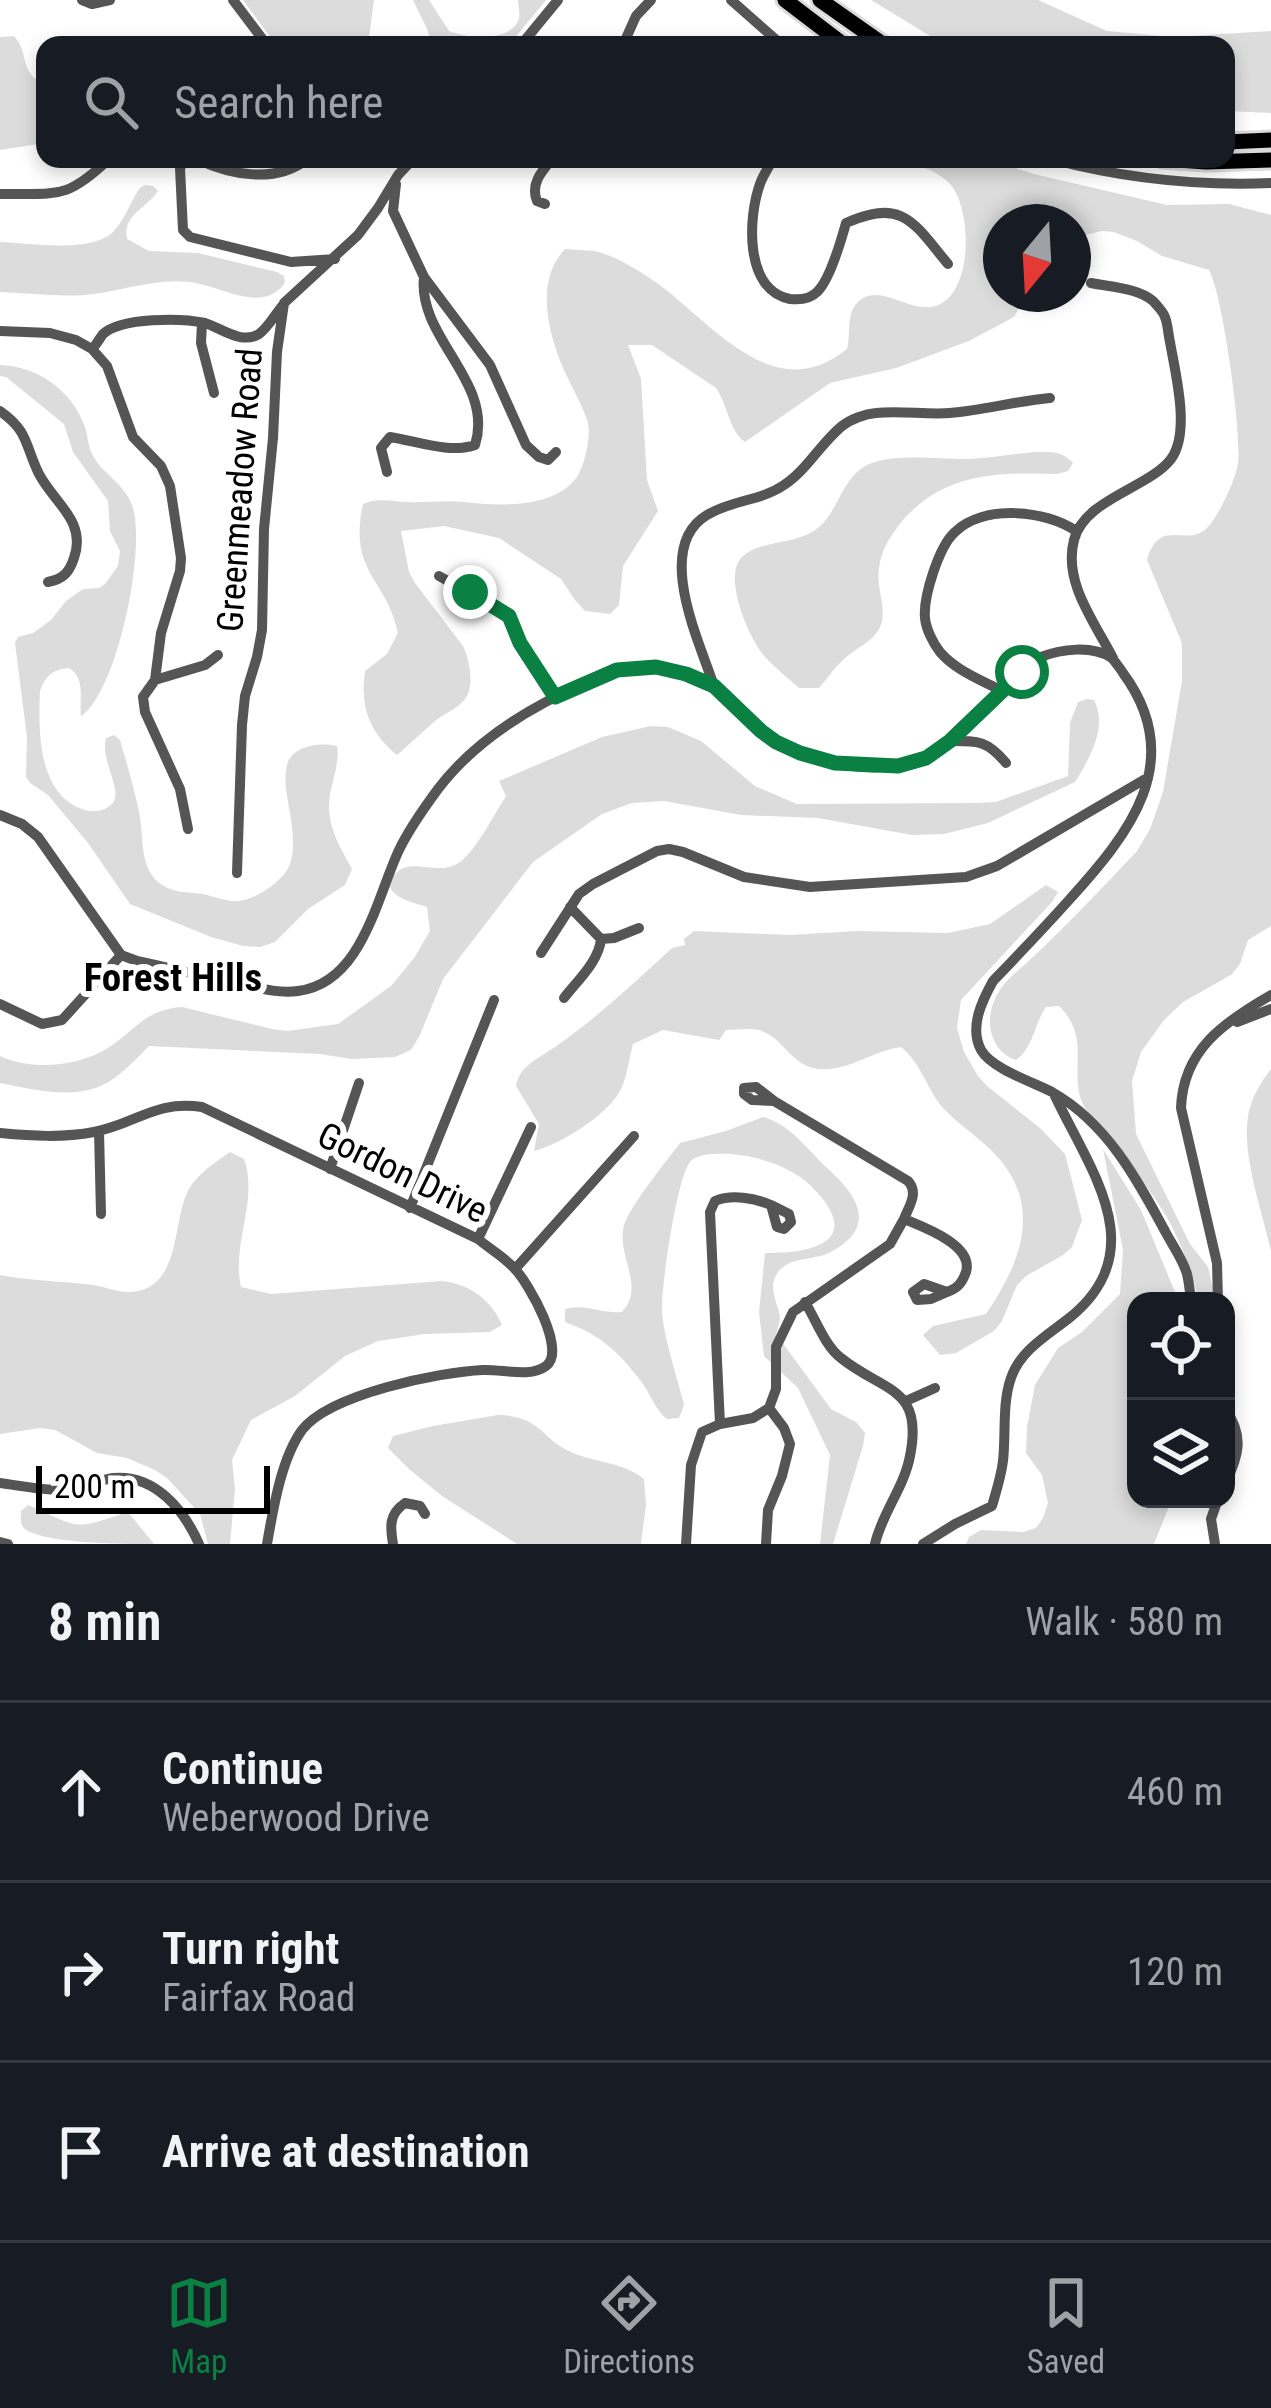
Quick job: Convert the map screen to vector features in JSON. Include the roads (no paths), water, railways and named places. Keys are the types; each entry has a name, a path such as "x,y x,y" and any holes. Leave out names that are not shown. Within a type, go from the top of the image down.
{"highway":[{"path":"785,0 832,36"},
{"path":"820,0 866,36"},
{"path":"1235,142 1271,140"},
{"path":"1235,163 1271,164"}],"street":[{"path":"82,0 92,4 110,0"},
{"path":"233,0 260,36"},
{"path":"528,36 558,0"},
{"path":"627,36 636,16 651,0"},
{"path":"731,0 772,36"},
{"path":"0,194 72,190 101,168"},
{"path":"179,168 183,230 190,237 291,262 335,259"},
{"path":"218,168 276,174 293,168"},
{"name":"Greenmeadow Road","path":"237,873 242,725 262,630 264,530 284,303 335,259 368,222 405,168"},
{"path":"545,204 533,193 546,168"},
{"path":"768,168 754,211 754,265 782,296 805,299 817,292 846,223 882,210 904,216 948,264"},
{"path":"1085,168 1189,181 1271,183"},
{"path":"398,175 393,211 424,277 490,365 526,445 548,460 556,452"},
{"path":"387,472 381,448 390,437 451,450 475,445 479,431 474,398 431,316 424,277"},
{"path":"1091,283 1144,295 1165,315 1178,389 1178,444 1166,465 1084,520 1076,531 1070,564 1073,582 1133,686 1149,728 1148,778 1139,810 1113,851 994,981 976,1031 982,1050 992,1061 1053,1093 1105,1134 1141,1185 1187,1272 1190,1292"},
{"path":"92,350 103,334 118,325 177,319 248,337 259,334 284,303"},
{"path":"202,322 201,343 214,393"},
{"path":"0,331 50,333 92,350 107,367 134,437 161,466 170,486 181,558 161,633 155,680 143,697 145,712 180,789 188,829"},
{"path":"714,686 682,589 683,555 701,518 776,491 843,425 860,416 952,413 1051,398"},
{"path":"0,411 25,435 39,475 65,507 76,532 69,570 47,581"},
{"path":"1002,691 940,653 929,633 925,616 941,552 952,533 964,525 1012,513 1041,514 1076,531"},
{"path":"439,576 509,616 520,643 555,697"},
{"path":"0,815 38,837 121,955 274,991 300,991 322,984 356,950 400,846 442,784 476,749 517,718 617,670 656,667 714,686 776,742 800,753 835,763 898,766 926,758 950,741 1041,657 1059,650 1113,658"},
{"path":"155,680 205,665 218,655"},
{"path":"950,741 992,746 1006,763"},
{"path":"541,953 579,894 657,851 683,852 744,877 810,887 966,877 997,866 1148,778"},
{"path":"564,998 602,945 571,907"},
{"path":"601,939 639,928"},
{"path":"0,1004 42,1024 62,1020 121,955"},
{"path":"1217,1292 1217,1263 1180,1108 1184,1081 1199,1050 1271,995"},
{"path":"410,1208 494,1000"},
{"path":"1223,1028 1271,1009"},
{"path":"330,1169 359,1083"},
{"path":"923,1544 992,1506 1003,1466 1010,1381 1022,1357 1089,1302 1104,1280 1112,1254 1110,1226 1096,1178 1053,1093"},
{"path":"686,1544 694,1452 702,1432 753,1418 769,1408 776,1389 774,1357 794,1312 890,1244 913,1197 908,1181 774,1101"},
{"name":"Gordon Drive","path":"0,1133 67,1136 99,1131 166,1106 202,1107 478,1239 515,1269 535,1299 554,1354 541,1370 448,1372 381,1388 304,1427 274,1502 267,1544"},
{"path":"478,1239 531,1127"},
{"path":"99,1131 101,1214"},
{"path":"515,1269 634,1136"},
{"path":"720,1424 710,1212 715,1202 725,1198 771,1205"},
{"path":"904,1219 939,1235 965,1257 968,1267 963,1278 947,1292"},
{"path":"806,1302 836,1354 905,1401 913,1428 905,1477 874,1544"},
{"path":"905,1401 935,1388"},
{"path":"766,1544 769,1510 790,1444 769,1408"},
{"path":"1235,1429 1239,1450 1235,1460"},
{"path":"0,1483 67,1490 131,1478 152,1486 173,1503 199,1544"},
{"path":"393,1544 389,1525 395,1510 405,1503 420,1506 424,1514"},
{"path":"1215,1508 1211,1520 1215,1544"},
{"path":"955,1524 956,1544"}],"district":[{"name":"Forest Hills","path":"173,977"}]}
